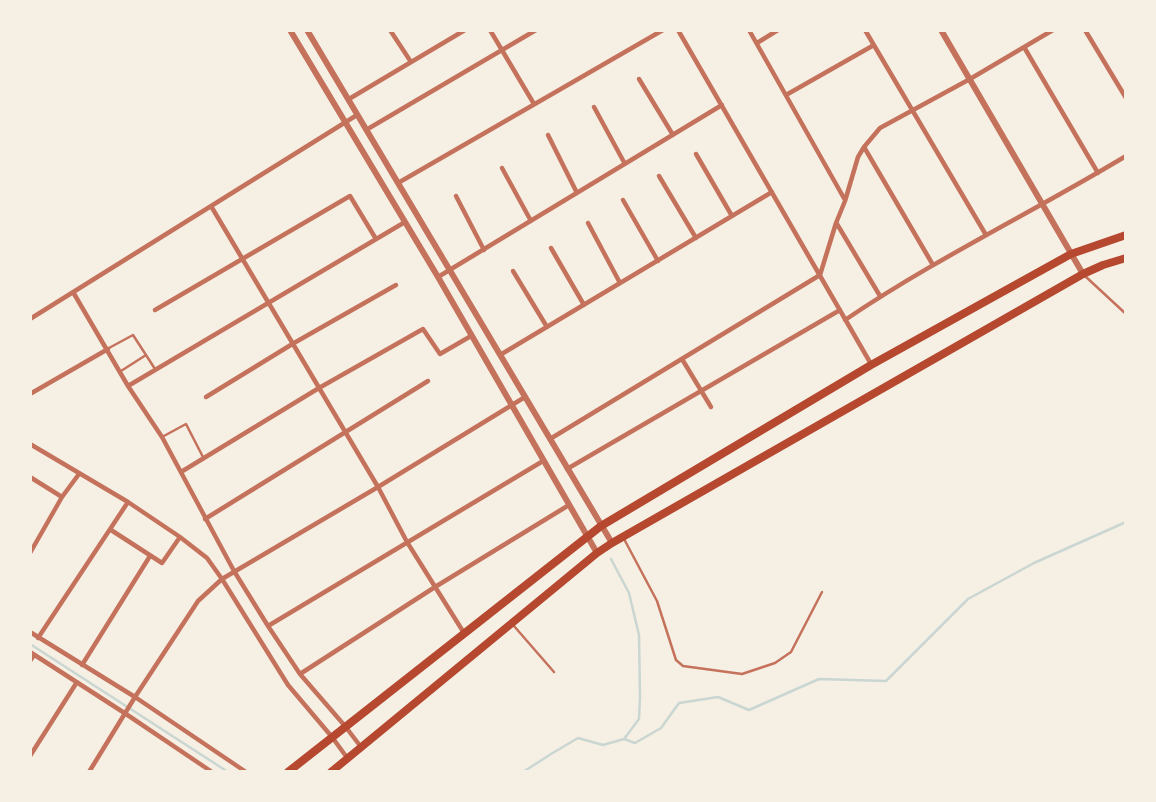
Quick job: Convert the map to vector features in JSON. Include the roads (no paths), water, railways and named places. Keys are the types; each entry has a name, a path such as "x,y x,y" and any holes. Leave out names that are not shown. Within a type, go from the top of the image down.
{"main road":[{"path":"288,772 601,526 871,365 1072,254 1126,234"},
{"path":"331,772 612,543 1083,274 1126,258"}],"street":[{"path":"290,30 438,277 597,553"},
{"path":"307,30 612,543"},
{"path":"390,30 411,62"},
{"path":"349,99 463,30"},
{"path":"490,30 534,104"},
{"path":"366,130 536,30"},
{"path":"398,183 663,30"},
{"path":"678,30 871,365"},
{"path":"749,30 845,201"},
{"path":"757,43 778,30"},
{"path":"865,30 986,234"},
{"path":"941,30 1083,274"},
{"path":"550,439 820,275 858,157 880,128 1053,30"},
{"path":"1085,30 1126,98"},
{"path":"786,95 874,46"},
{"path":"1024,47 1098,173"},
{"path":"639,79 673,135"},
{"path":"438,277 722,105"},
{"path":"594,107 625,164"},
{"path":"30,318 358,115"},
{"path":"548,135 577,193"},
{"path":"864,146 933,265"},
{"path":"696,154 732,216"},
{"path":"845,320 880,296 986,234 1126,156"},
{"path":"502,169 531,221"},
{"path":"659,176 696,238"},
{"path":"500,355 772,192"},
{"path":"155,310 350,195 376,239"},
{"path":"456,196 484,250"},
{"path":"623,200 658,261"},
{"path":"211,206 378,487 407,542 464,633"},
{"path":"128,386 405,222"},
{"path":"587,223 620,283"},
{"path":"836,223 880,296"},
{"path":"551,248 584,305"},
{"path":"513,271 547,327"},
{"path":"206,397 396,285"},
{"path":"73,292 128,386 162,437 234,571 268,626 300,674 361,747"},
{"path":"567,469 840,310"},
{"path":"181,472 319,388 423,329 440,354 471,336"},
{"path":"30,394 108,349"},
{"path":"682,359 711,407"},
{"path":"205,519 428,381"},
{"path":"89,772 198,601 222,579 525,397"},
{"path":"30,444 128,502 207,558 288,685 348,759"},
{"path":"268,626 543,461"},
{"path":"30,553 79,474"},
{"path":"30,477 62,498"},
{"path":"38,638 128,502"},
{"path":"300,674 569,505"},
{"path":"111,530 162,563 180,537"},
{"path":"82,665 150,556"},
{"path":"30,632 135,696 246,772"},
{"path":"30,661 32,653 212,772"},
{"path":"30,756 77,682"}],"lane":[{"path":"1083,274 1126,314"},
{"path":"108,349 133,335 155,369"},
{"path":"121,371 146,355"},
{"path":"162,437 186,424 204,458"},
{"path":"623,537 657,601 676,660 683,666 742,674 775,663 791,652 822,592"},
{"path":"511,624 554,672"}],"waterway":[{"path":"624,739 635,743 661,728 679,703 718,697 749,710 819,679 886,681 968,599 1034,563 1126,522"},
{"path":"523,772 578,738 603,745 624,739 639,719 639,635 629,593 611,559"},
{"path":"30,644 228,772"}]}
